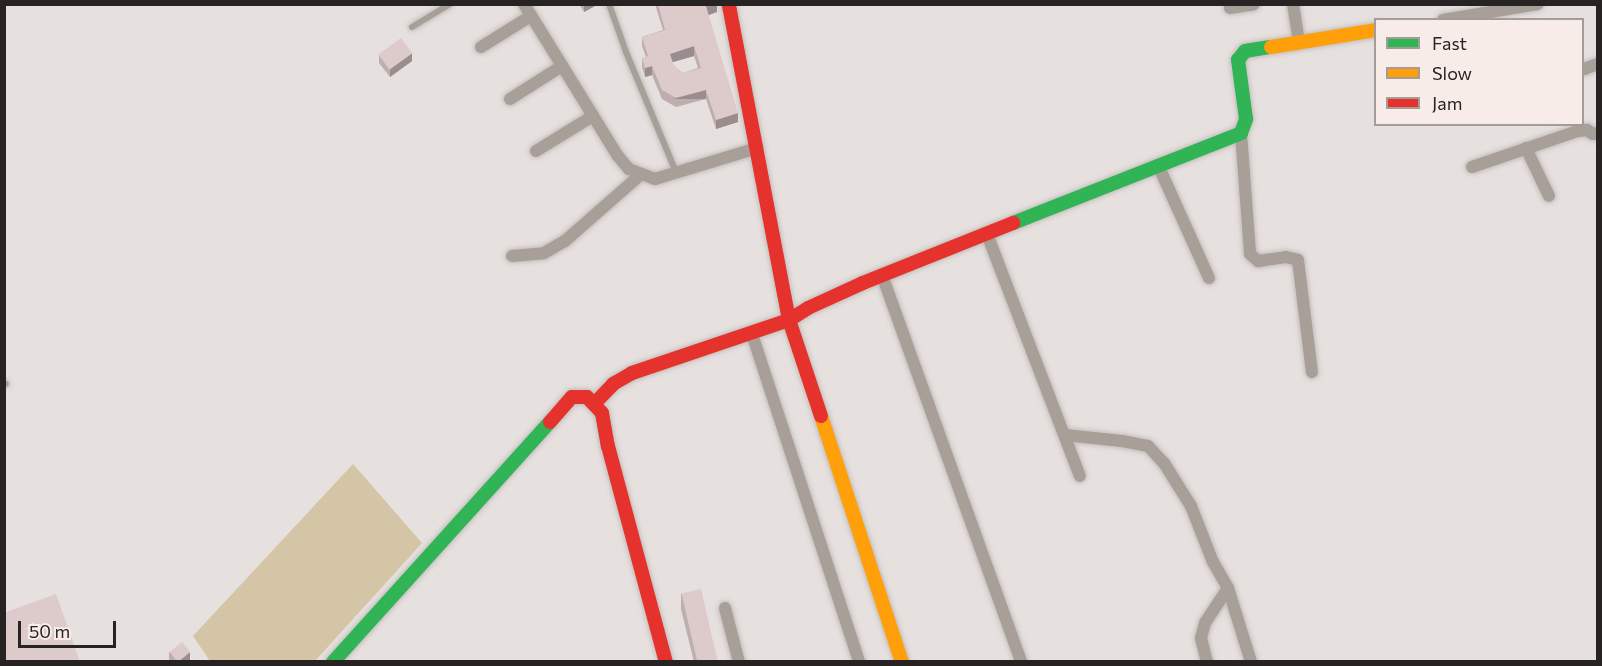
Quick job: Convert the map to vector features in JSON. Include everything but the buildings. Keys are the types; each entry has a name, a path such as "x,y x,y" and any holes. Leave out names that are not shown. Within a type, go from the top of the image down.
{"street":[{"path":"524,4 618,156 630,169 640,175 655,179 757,148"},
{"path":"729,4 789,320 902,662"},
{"path":"1230,8 1254,4"},
{"path":"1293,4 1299,41"},
{"path":"1455,18 1539,4"},
{"path":"481,47 531,16"},
{"path":"1312,372 1298,260 1286,257 1258,261 1250,254 1241,132 1246,119 1239,57 1255,48 1374,30"},
{"path":"1584,69 1598,64"},
{"path":"510,99 562,66"},
{"path":"536,151 593,116"},
{"path":"1472,167 1578,130 1587,130 1596,137"},
{"path":"594,404 613,384 632,373 789,320 808,308 882,275 1241,132"},
{"path":"1526,148 1549,196"},
{"path":"1158,165 1209,278"},
{"path":"512,256 544,253 565,241 640,175"},
{"path":"987,234 1080,476"},
{"path":"882,275 1021,662"},
{"path":"752,334 860,662"},
{"path":"333,662 572,397 586,397 602,413 608,446 666,662"},
{"path":"1065,435 1148,446 1164,463 1191,506 1213,562 1228,588 1251,662"},
{"path":"1207,662 1201,638 1205,623 1228,588"},
{"path":"725,608 739,662"}],"lane":[{"path":"412,27 450,4"},
{"path":"609,4 626,52 676,172"}],"shaded area":[{"path":"353,464 422,543 315,661 210,661 193,636"}],"traffic: fast":[{"path":"1013,223 1241,133 1246,119 1238,60 1245,51 1271,47"},
{"path":"333,662 550,422"}],"traffic: slow":[{"path":"1271,47 1374,30"},
{"path":"821,416 902,662"}],"traffic: jam":[{"path":"594,404 613,384 632,373 789,320 729,4"},
{"path":"821,416 789,320 808,308 863,283 1013,223"},
{"path":"550,422 572,397 587,397 602,413 608,446 666,662"}]}
